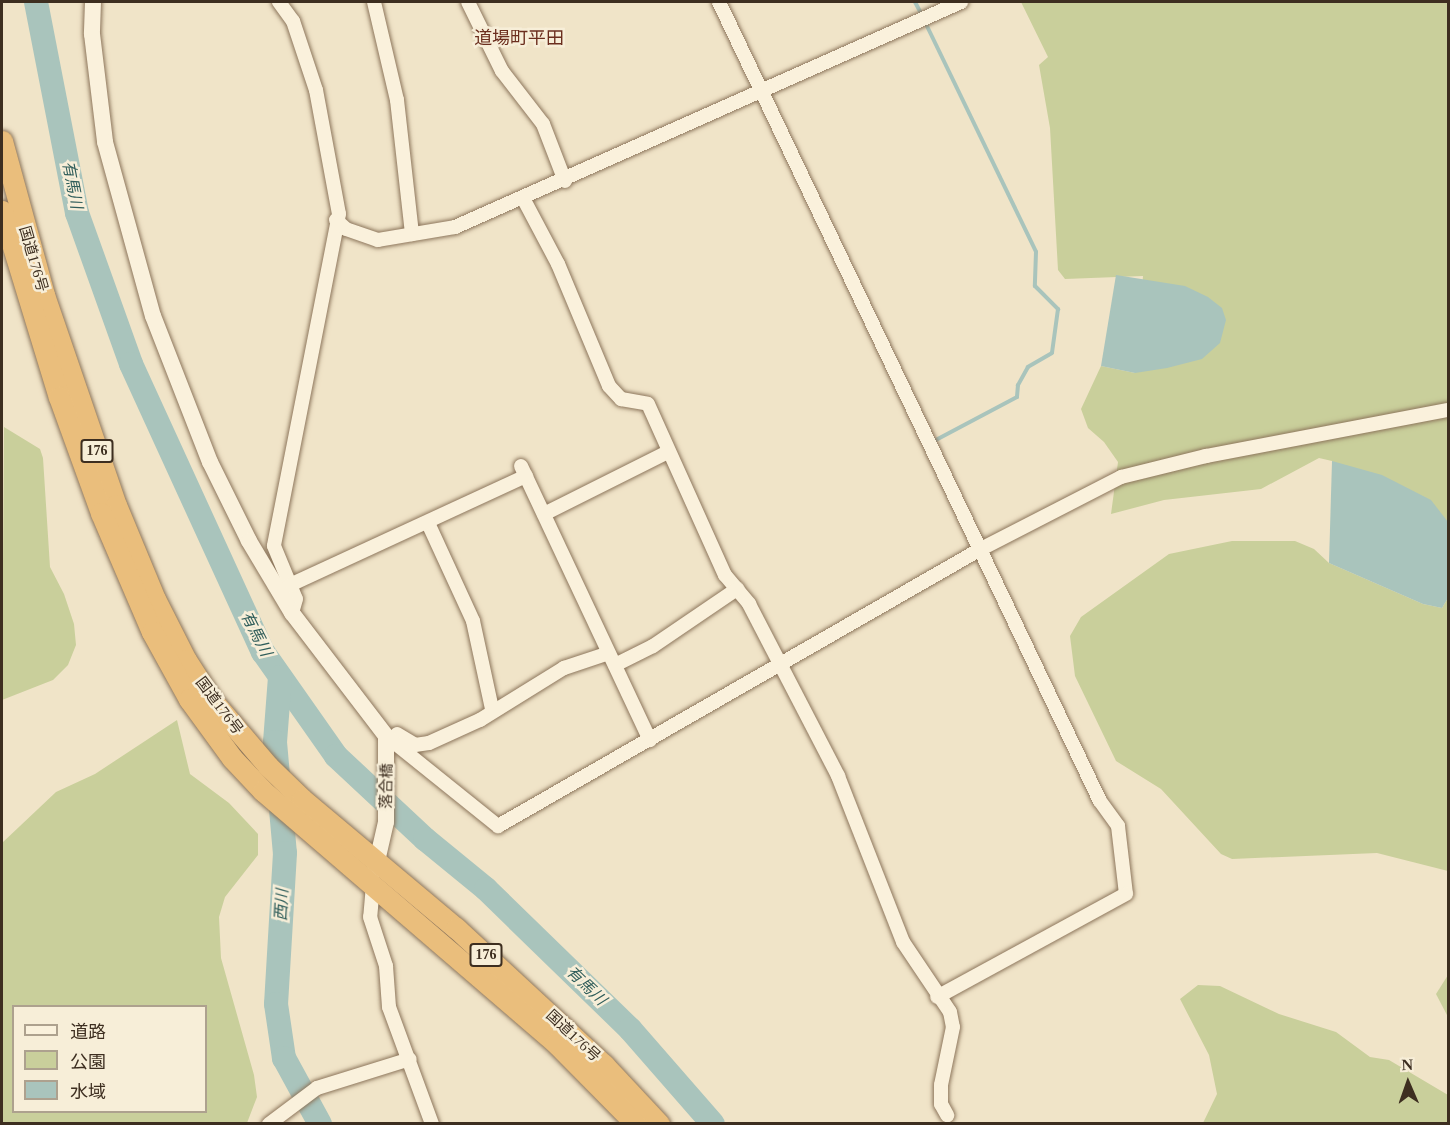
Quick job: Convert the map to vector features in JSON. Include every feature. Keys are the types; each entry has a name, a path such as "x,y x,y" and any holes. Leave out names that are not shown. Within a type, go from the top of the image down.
{"highway":[{"name":"国道176号","path":"2,141 44,295 120,515 155,599 186,660 242,738 302,799 377,860 588,1050 659,1124"},
{"name":"国道176号","path":"2,211 74,440 152,632 189,699 232,758 263,791 303,828 373,885 556,1043 636,1124"}],"street":[{"path":"93,2 92,34 105,142 153,316 210,462 264,569 292,613 384,737 498,826 780,667 979,550 1121,477 1206,456 1449,410"},
{"path":"279,2 293,21 316,90 336,185 339,214 336,220 323,303 291,445 274,546 296,599 292,613"},
{"path":"374,2 397,99 412,234"},
{"path":"468,2 502,71 543,124 565,181"},
{"path":"719,2 1100,801 1118,826 1126,894 937,997"},
{"path":"336,220 346,229 378,240 456,227 565,181 961,2"},
{"path":"523,198 558,264 609,386 621,399 648,404 725,575 749,604 838,776 903,942 937,997 950,1012 953,1027 940,1085 941,1104 947,1115"},
{"path":"544,514 668,452"},
{"path":"290,585 428,523 524,471 650,740"},
{"path":"428,523 473,621 492,709"},
{"path":"384,737 393,729 415,745 480,720 492,709 564,668 612,659 653,646 737,590"},
{"name":"落合橋","path":"373,885 386,822 384,737"},
{"path":"373,885 370,917 386,966 389,1007 432,1124"},
{"path":"269,1124 295,1101 317,1088 410,1059"}],"green space":[{"path":"1021,2 1448,2 1448,565 1447,560 1332,461 1319,458 1261,489 1164,500 1111,514 1118,462 1104,442 1088,428 1081,409 1101,366 1135,373 1143,276 1065,279 1058,270 1050,128 1039,65 1048,57"},
{"path":"4,427 40,449 43,458 50,567 64,594 74,624 76,645 68,665 53,680 2,700"},
{"path":"1232,541 1295,541 1314,549 1329,563 1423,604 1442,608 1448,598 1448,871 1377,853 1232,859 1221,854 1161,789 1116,761 1075,676 1070,636 1081,617 1169,554"},
{"path":"177,720 190,774 229,803 258,834 258,855 225,897 219,917 221,958 254,1075 257,1097 247,1123 2,1123 2,843 56,792 95,774"},
{"path":"1448,975 1448,1017 1436,994"},
{"path":"1198,985 1220,986 1279,1014 1336,1032 1370,1057 1389,1060 1448,1095 1448,1123 1203,1123 1217,1094 1209,1055 1180,999"}],"water":[{"path":"1116,275 1185,286 1208,297 1222,308 1226,320 1220,343 1202,359 1167,368 1135,373 1101,366"},
{"path":"1332,461 1382,475 1431,500 1448,522 1448,598 1442,608 1423,604 1329,563"}],"waterway":[{"name":"有馬川","path":"36,2 77,213 131,364 263,652 336,756 425,839 486,889 630,1029 713,1124"},
{"path":"915,2 922,15"},
{"path":"925,22 1036,252 1035,286 1058,309 1052,353 1028,367 1018,385 1017,397 934,441"},
{"name":"西川","path":"280,677 275,742 285,853 276,1004 284,1058 320,1124"}],"district":[{"name":"道場町平田","path":"519,38"}]}
